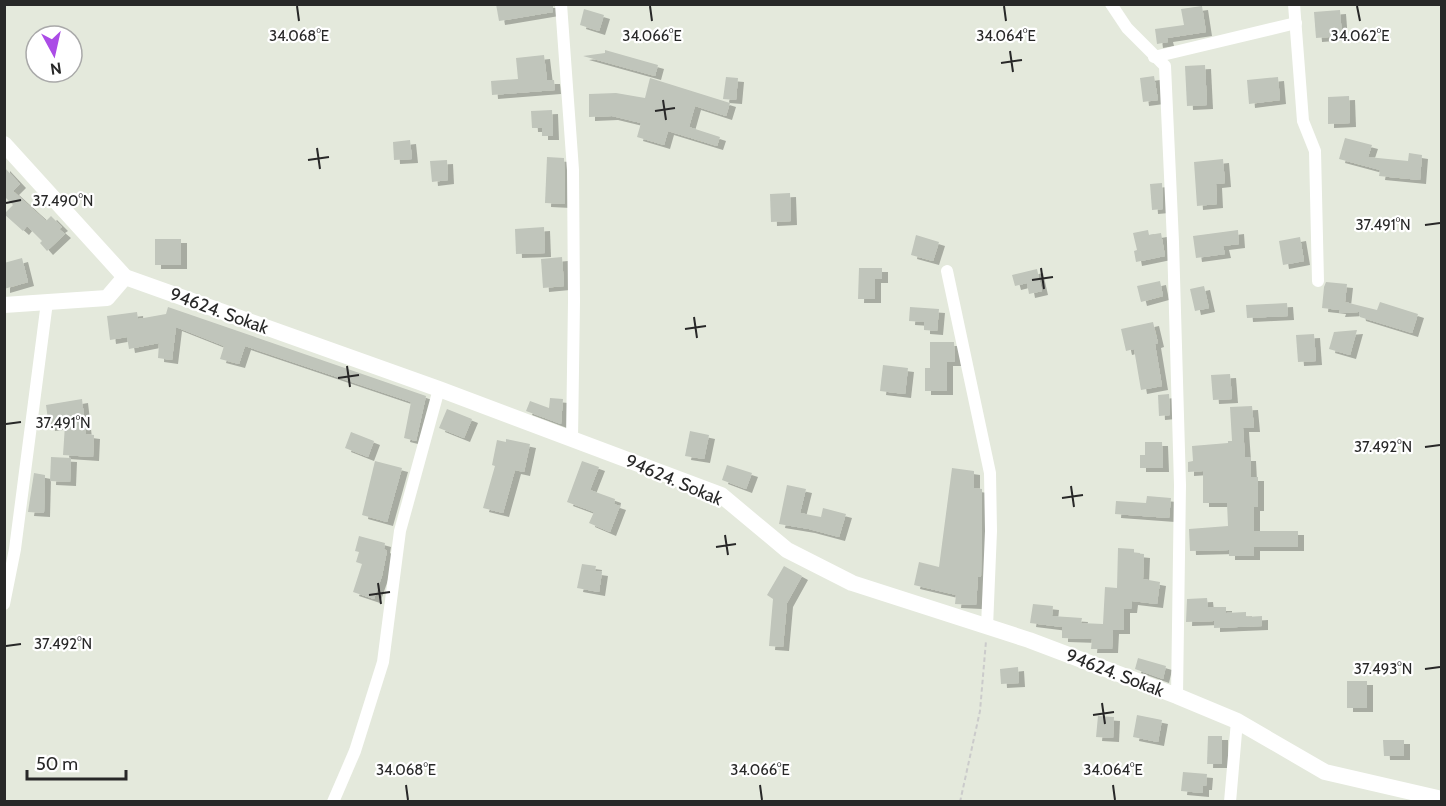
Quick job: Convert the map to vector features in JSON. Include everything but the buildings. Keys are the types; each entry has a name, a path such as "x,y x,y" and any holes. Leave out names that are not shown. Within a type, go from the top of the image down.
{"street":[{"path":"561,4 573,170 572,439"},
{"path":"1111,4 1127,28 1165,66 1180,484 1177,696"},
{"path":"1294,4 1304,121 1315,151 1318,281"},
{"path":"1154,57 1296,23"},
{"name":"94624. Sokak","path":"4,144 125,277 439,389 721,495 786,550 852,583 987,627 1177,696 1237,721 1325,772 1424,798 1442,799"},
{"path":"947,271 990,473 991,531 987,627"},
{"path":"4,305 107,298 125,277"},
{"path":"4,604 15,549 47,302"},
{"path":"333,801 355,750 383,662 400,531 439,389"},
{"path":"1230,801 1237,721"}],"path":[{"path":"960,801 980,711 987,627"}]}
